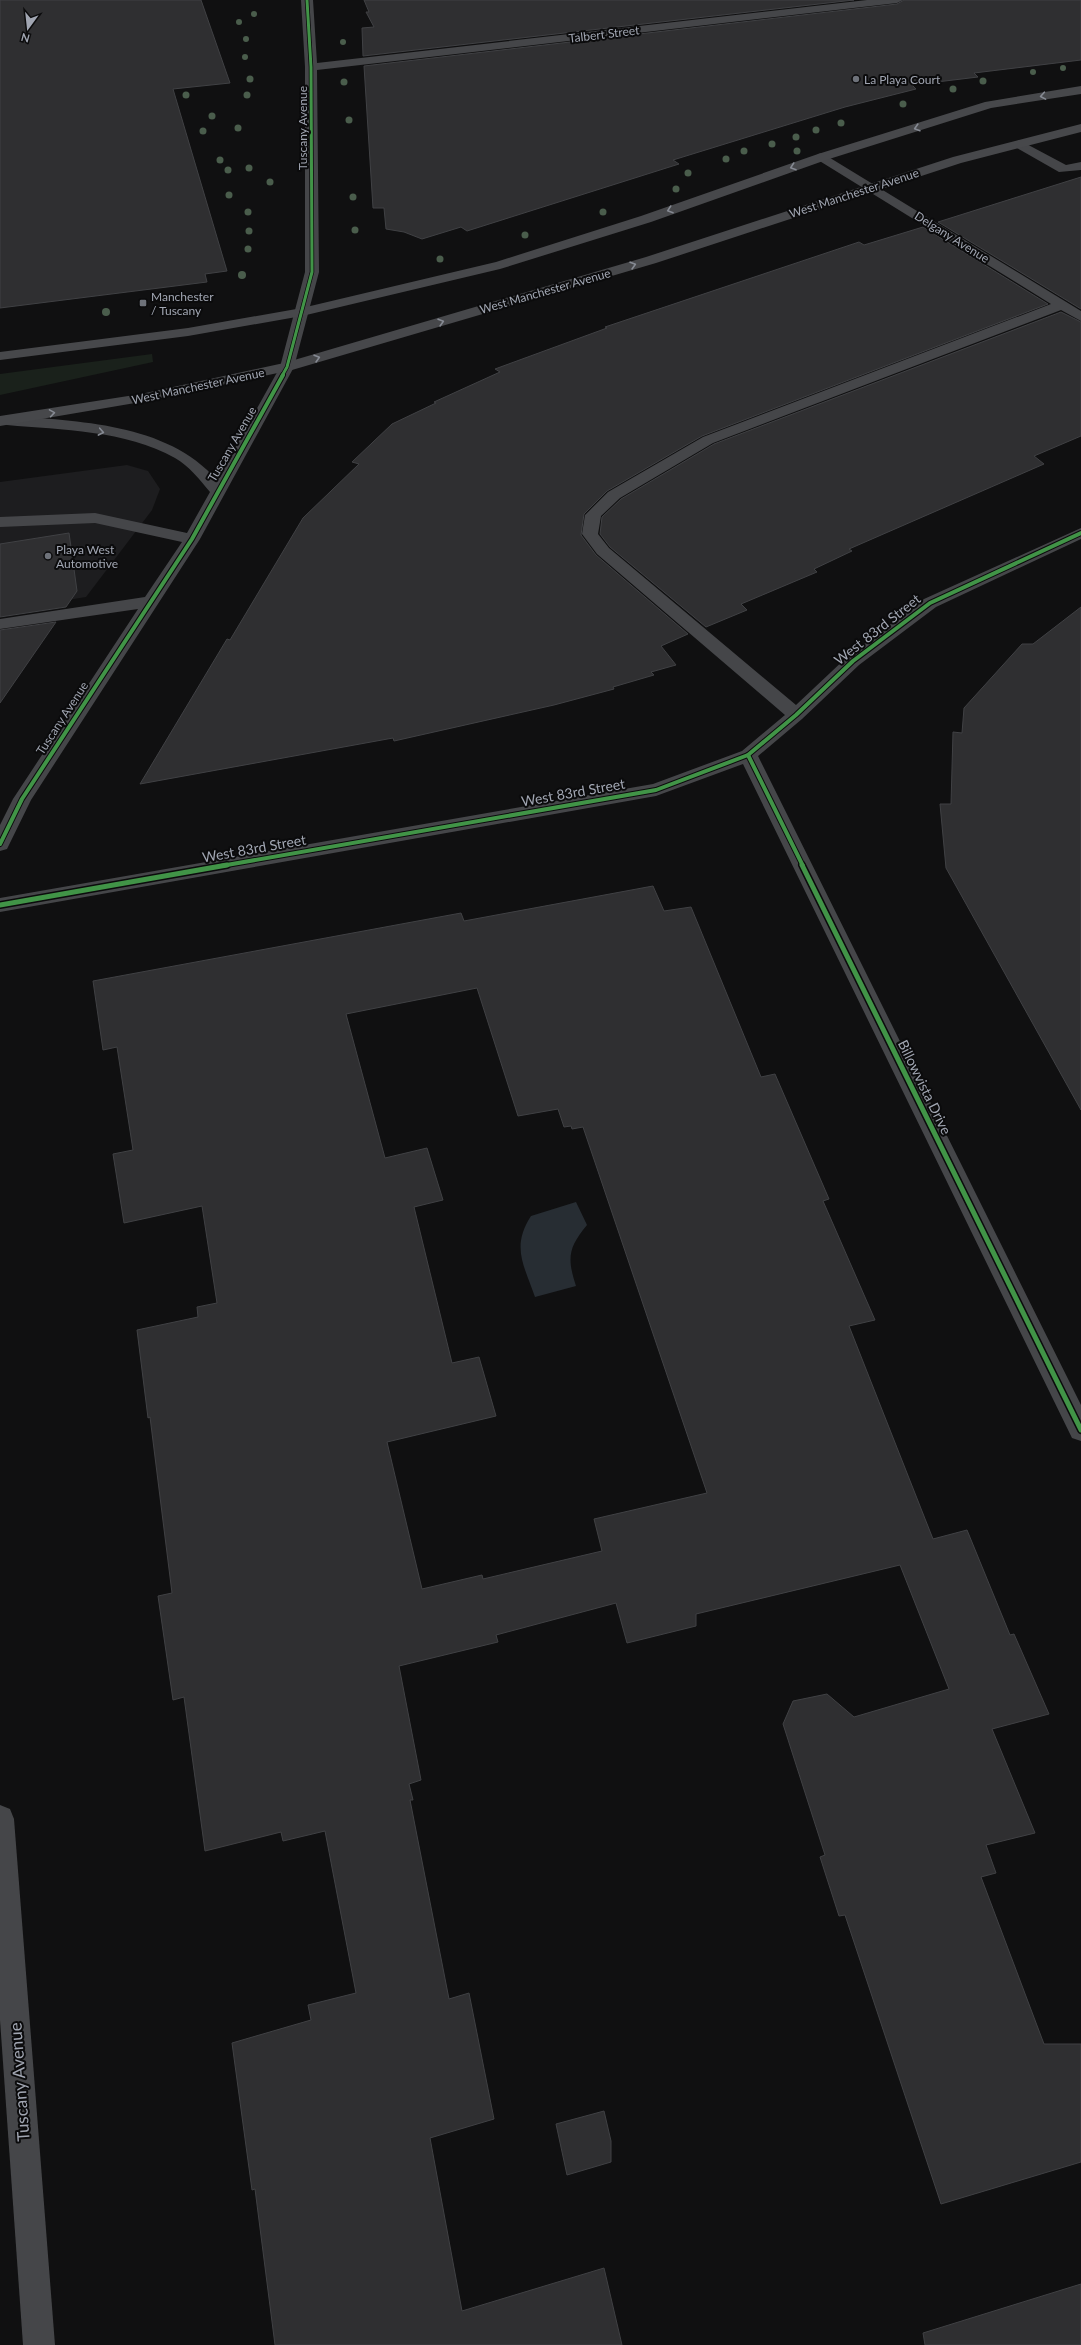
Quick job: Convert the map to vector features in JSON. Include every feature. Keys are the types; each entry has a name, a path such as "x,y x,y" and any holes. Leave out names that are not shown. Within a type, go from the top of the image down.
{"main road":[{"path":"0,356 188,332 302,312 500,265 646,219 822,157 989,106 1081,90"},
{"name":"West Manchester Avenue","path":"4,420 141,398 287,366 651,260 957,160 1081,128"}],"street":[{"name":"Tuscany Avenue","path":"0,844 22,799 149,602 192,539 217,490 287,366 312,272 311,68 307,0"},
{"name":"Talbert Street","path":"311,68 897,0"},
{"path":"1019,144 1064,169 1081,166"},
{"name":"Delgany Avenue","path":"822,157 1081,317"},
{"path":"796,715 603,551 590,534 593,515 614,495 708,440 1062,305"},
{"path":"4,420 92,430 136,438 180,455 202,472 217,490"},
{"path":"0,522 95,518 192,539"},
{"name":"West 83rd Street","path":"0,905 656,790 748,755 796,715 853,661 930,603 1081,533"},
{"path":"0,624 149,602"},
{"name":"Billowvista Drive","path":"748,755 1081,1430"},
{"name":"Tuscany Avenue","path":"0,1819 39,2345"}],"shaded area":[{"path":"152,354 153,362 0,395 0,374"},
{"path":"127,465 148,471 160,489 152,510 86,597 0,611 0,482"},
{"path":"576,1202 587,1225 576,1240 571,1254 571,1268 576,1286 535,1297 521,1256 522,1237 525,1227 531,1216"}],"building":[{"path":"0,0 201,0 230,83 173,89 227,271 205,274 207,282 0,308"},
{"path":"364,0 854,0 363,56 362,28 374,27 366,12 369,12"},
{"path":"904,0 1081,0 1081,60 974,73 978,77 912,85 916,89 845,107 673,160 679,164 467,231 461,227 422,239 404,232 386,229 384,208 373,208 364,66 897,4"},
{"path":"1081,177 1081,309 938,222"},
{"path":"923,227 1048,304 702,436 607,491 584,514 581,535 596,555 688,634 661,646 676,665 651,672 654,675 613,687 614,689 554,705 394,741 393,738 140,784 227,639 230,640 303,518 359,464 352,462 392,424 436,403 434,402 500,372 495,369 607,328 605,327 859,242 864,245"},
{"path":"1061,312 1081,322 1081,436 1034,456 1044,464 849,549 852,551 814,569 817,572 741,604 747,610 706,627 610,547 600,534 602,517 621,499 714,444"},
{"name":"Playa West Automotive","path":"69,533 77,591 66,607 0,617 0,544"},
{"path":"1081,607 1081,1110 946,868 940,804 951,804 953,732 962,733 964,708 1022,644 1033,644"},
{"path":"56,622 0,703 0,630"},
{"path":"653,886 664,911 691,907 761,1077 775,1074 829,1199 823,1201 875,1320 849,1326 933,1539 967,1530 1010,1635 1014,1634 1049,1714 992,1729 1035,1833 986,1845 996,1873 981,1877 1044,2044 1081,2044 1081,2162 941,2204 845,1915 839,1916 820,1857 825,1855 783,1724 793,1701 827,1694 854,1717 949,1689 900,1565 696,1614 696,1626 627,1643 616,1603 496,1635 498,1642 399,1666 421,1780 409,1784 413,1800 410,1800 449,1999 469,1993 494,2119 430,2138 462,2311 604,2268 622,2345 275,2345 255,2189 252,2190 232,2043 311,2020 308,2005 356,1993 325,1831 283,1841 281,1832 205,1851 184,1697 173,1700 158,1596 172,1593 150,1417 148,1418 137,1330 198,1317 197,1307 217,1303 202,1206 124,1223 113,1154 133,1150 117,1047 103,1050 93,981 461,913 464,921","holes":["477,988 518,1116 558,1109 564,1127 571,1126 572,1129 583,1127 707,1493 594,1519 602,1551 483,1579 482,1575 422,1589 387,1442 496,1416 479,1357 452,1363 414,1207 443,1200 427,1148 385,1158 346,1014"]},
{"path":"604,2111 611,2141 611,2162 567,2175 556,2124"},
{"path":"1081,2284 1081,2345 925,2345 923,2333"}],"cycle path":[{"path":"0,844 22,799 192,539 287,367 312,272 311,67 307,0"},
{"path":"0,905 656,790 748,755 796,715 853,661 930,603 1081,533"},
{"path":"748,755 1081,1430"}],"place":[{"name":"La Playa Court","path":"856,79"},
{"name":"Manchester / Tuscany","path":"143,303"},
{"name":"Playa West Automotive","path":"48,556"}]}
